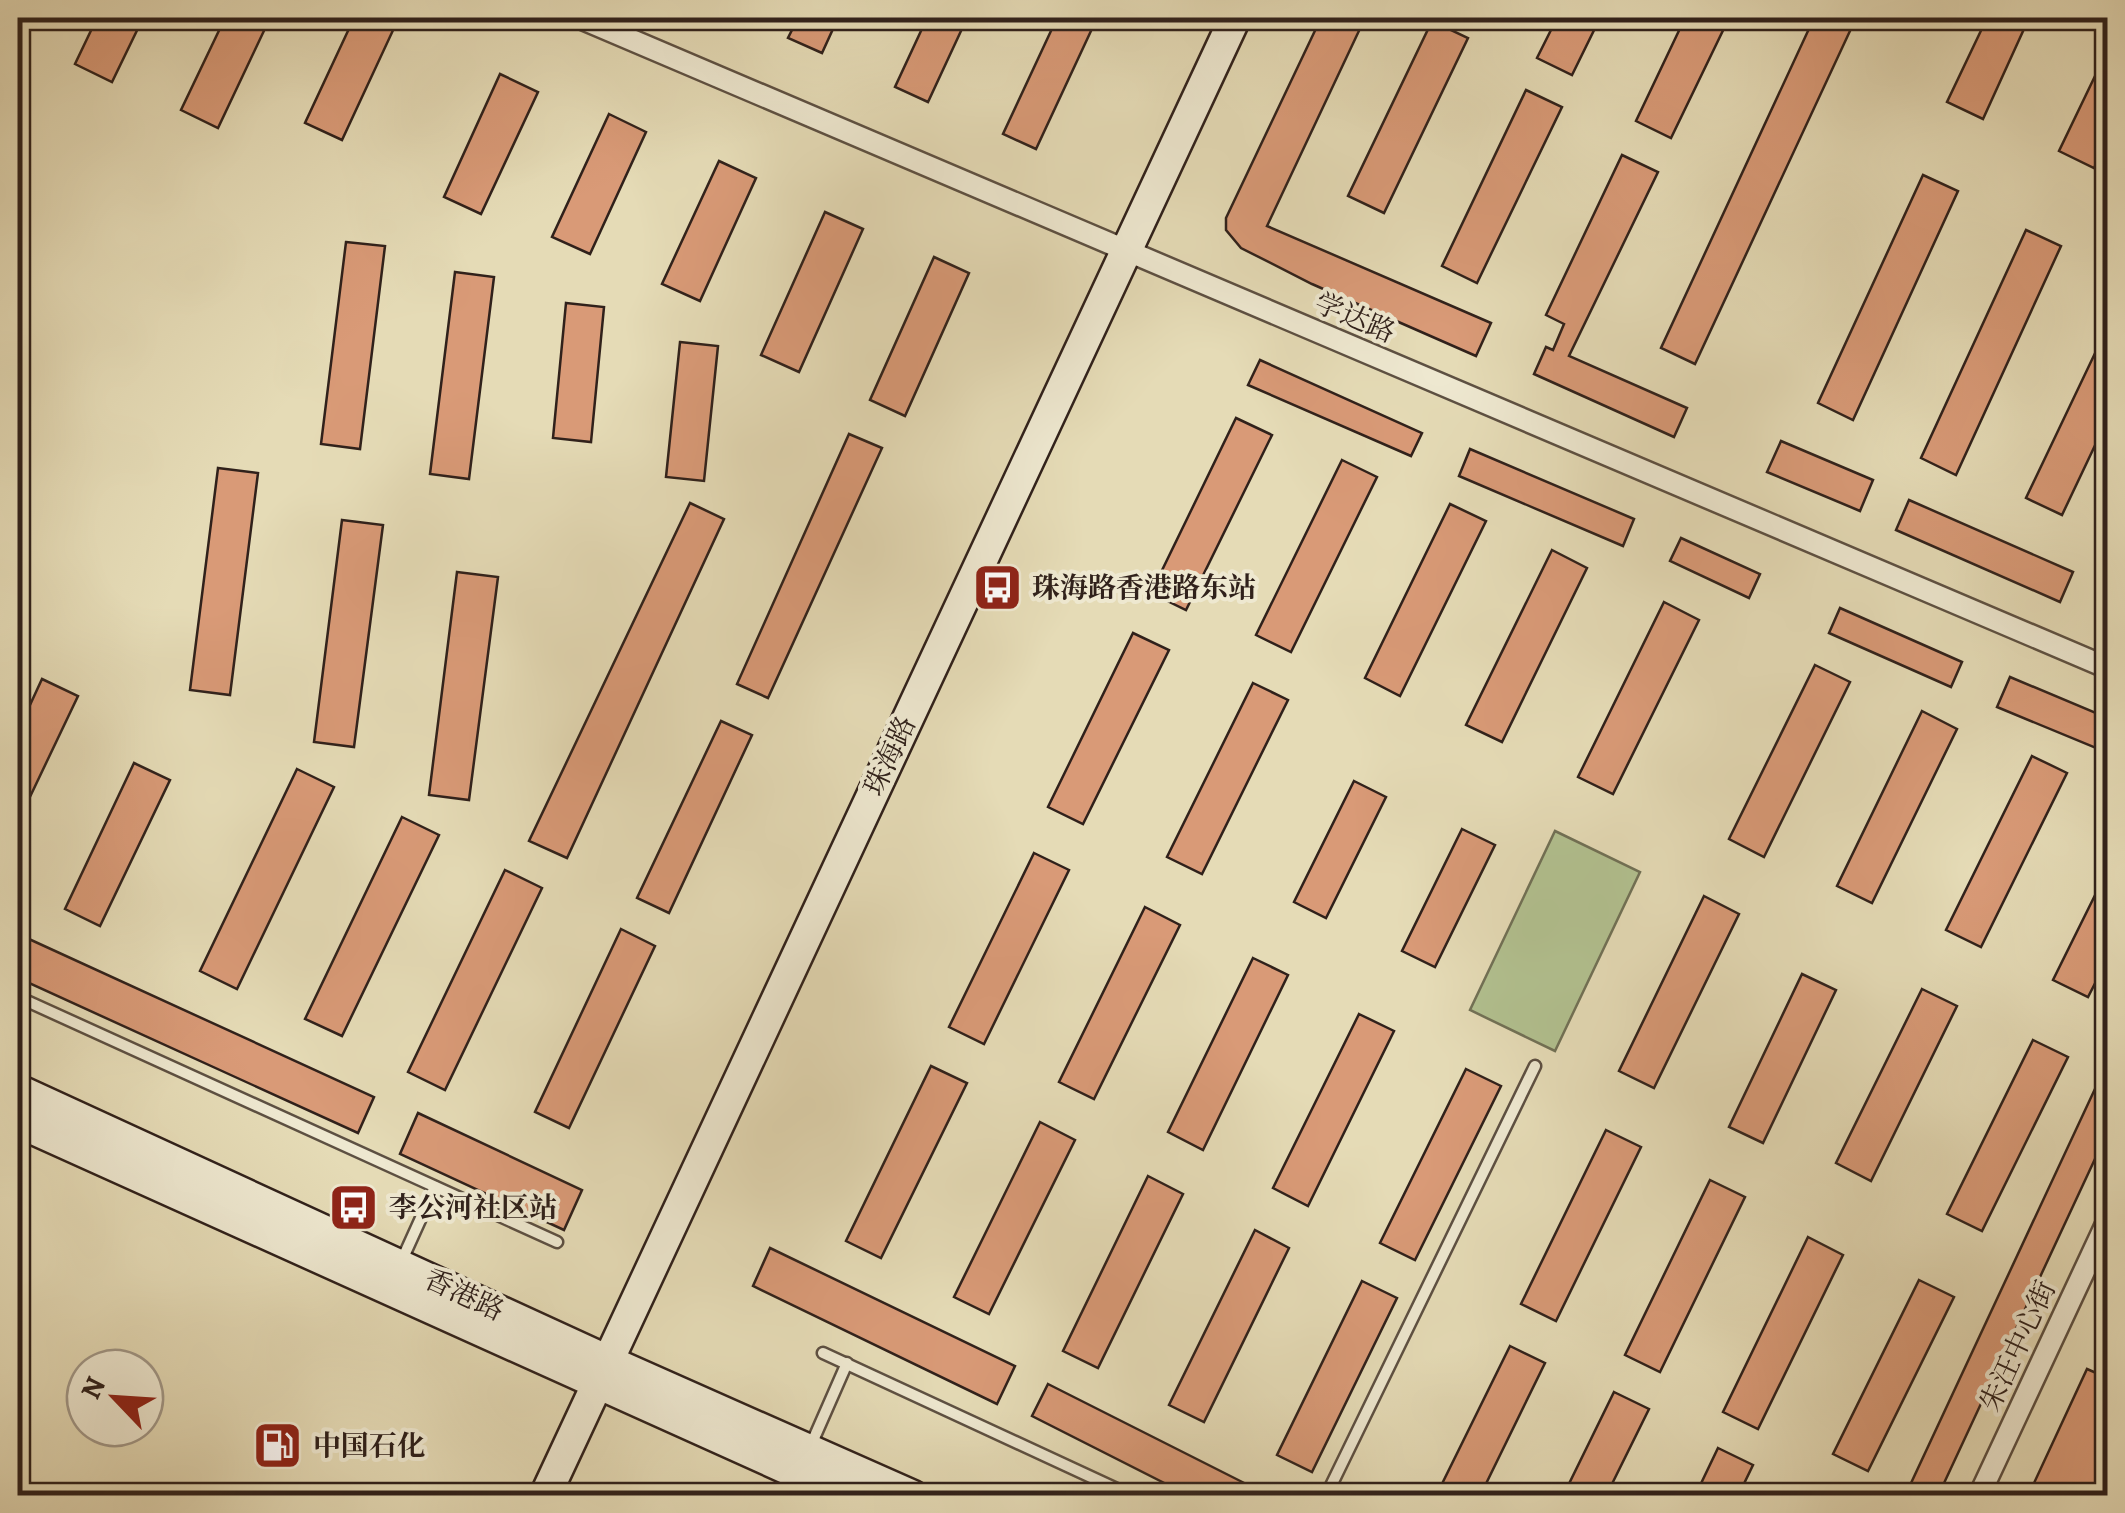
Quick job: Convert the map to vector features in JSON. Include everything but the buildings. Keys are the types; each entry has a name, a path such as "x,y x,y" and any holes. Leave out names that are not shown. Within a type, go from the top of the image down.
{"main road":[{"name":"珠海路","path":"544,1496 1235,18"},
{"name":"香港路","path":"18,1090 400,1266 848,1496"},
{"name":"香港路","path":"18,1122 603,1373 809,1450 913,1496"}],"street":[{"name":"学达路","path":"580,18 2108,668"},
{"name":"朱汪中心街","path":"1979,1496 2108,1220"}],"lane":[{"path":"18,997 556,1242"},
{"path":"1326,1496 1535,1066"},
{"path":"400,1266 435,1187"},
{"path":"823,1353 1132,1496"},
{"path":"809,1450 846,1364"},
{"path":"626,1496 638,1496"}],"green space":[{"path":"1555,831 1640,872 1555,1051 1470,1010"}],"place":[{"name":"珠海路香港路东站","path":"997,588"},
{"name":"李公河社区站","path":"354,1208"},
{"name":"中国石化","path":"278,1446"}]}
